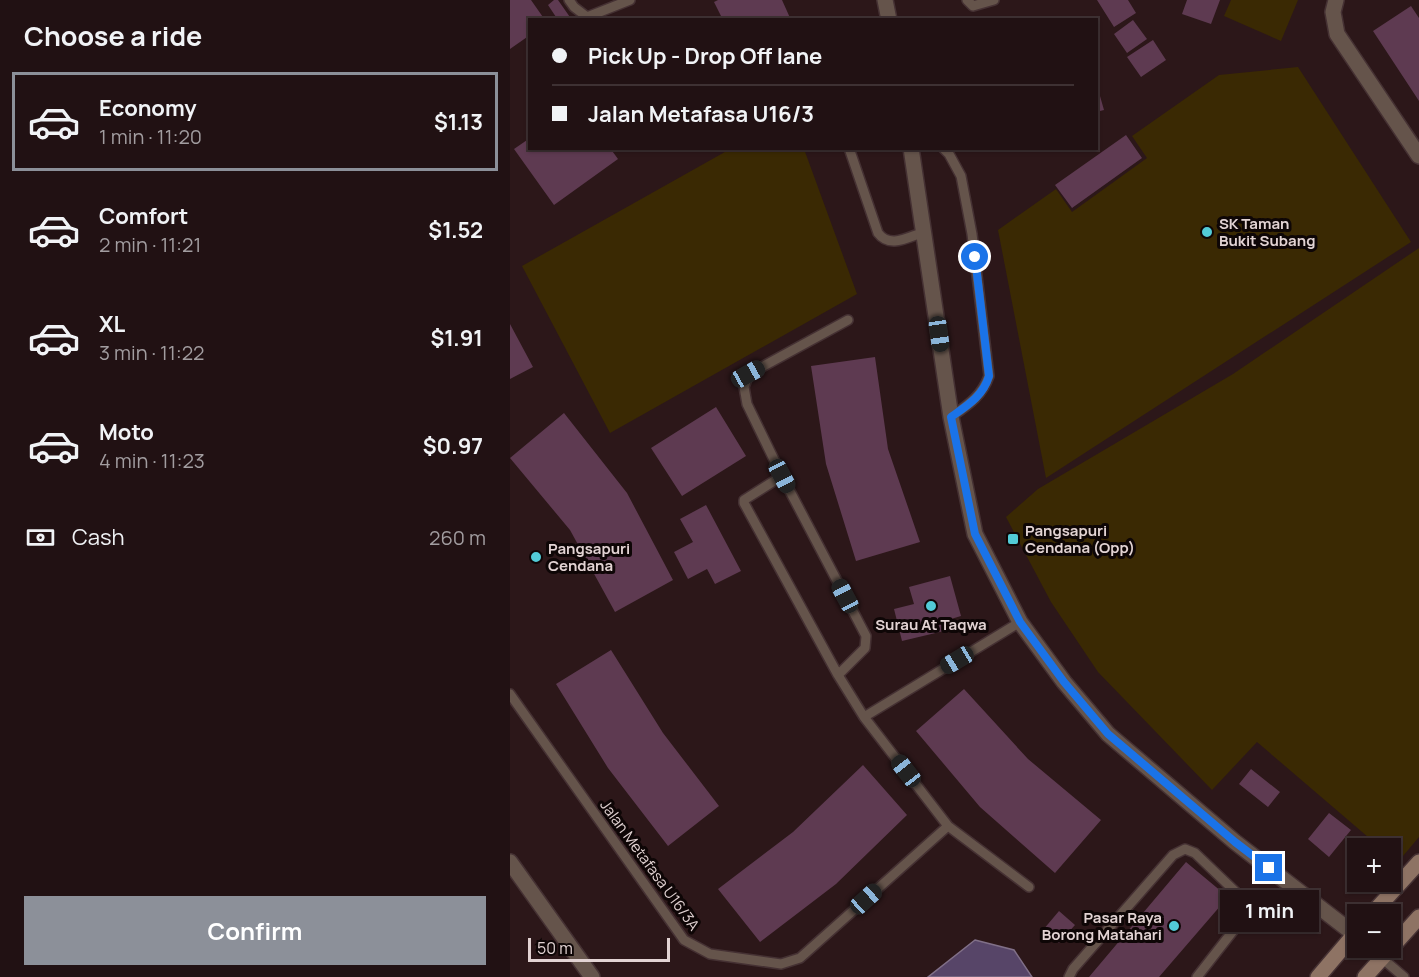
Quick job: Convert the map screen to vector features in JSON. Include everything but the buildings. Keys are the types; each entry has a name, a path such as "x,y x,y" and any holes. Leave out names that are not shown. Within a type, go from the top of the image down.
{"main road":[{"path":"1381,904 1419,862"},
{"path":"1365,977 1419,917"},
{"path":"1318,977 1347,943"}],"street":[{"path":"885,0 889,18"},
{"path":"1336,0 1333,12 1337,34 1419,156"},
{"path":"910,150 951,417 975,534 1020,622 1064,682 1108,734 1235,842 1347,926"},
{"path":"510,862 592,977"}],"lane":[{"path":"569,0 587,17 630,0"},
{"path":"967,0 973,6 994,0"},
{"path":"850,150 878,233 883,239 896,242 924,232"},
{"path":"945,150 961,176 972,234 989,376 985,388 978,397 951,417"},
{"path":"838,675 865,648 866,636 782,476 747,404 744,387 748,374 848,320"},
{"path":"782,476 744,500 744,503 838,675 864,717 948,826 1029,887"},
{"path":"864,717 1020,622"},
{"name":"Jalan Metafasa U16/3A","path":"510,694 684,940 710,954 781,964 800,958 948,826"},
{"path":"1069,977 1073,969 1173,855 1185,849 1195,853 1242,898 1247,913 1197,977"},
{"path":"1383,959 1404,977"}],"shaded area":[{"path":"1231,0 1298,0 1281,41 1224,16"},
{"name":"SK Taman Bukit Subang","path":"1298,67 1411,242 1046,478 998,230 1056,189 1072,212 1147,158 1132,136 1219,75"},
{"path":"728,150 804,150 857,294 610,433 522,266"},
{"path":"1419,248 1419,837 1401,858 1401,838 1369,838 1257,742 1212,790 1098,672 1051,602 1006,517 1038,489 1233,374"},
{"path":"975,940 1014,950 1032,977 928,977"}],"place":[{"name":"SK Taman Bukit Subang","path":"1207,232"},
{"name":"Pangsapuri Cendana (Opp)","path":"1013,539"},
{"name":"Pangsapuri Cendana","path":"536,557"},
{"name":"Surau At Taqwa","path":"931,606"},
{"name":"Pasar Raya Borong Matahari","path":"1174,926"}],"route":[{"path":"975,257 989,376 985,388 978,397 951,417 975,534 1020,622 1064,682 1108,734 1269,868"}]}
